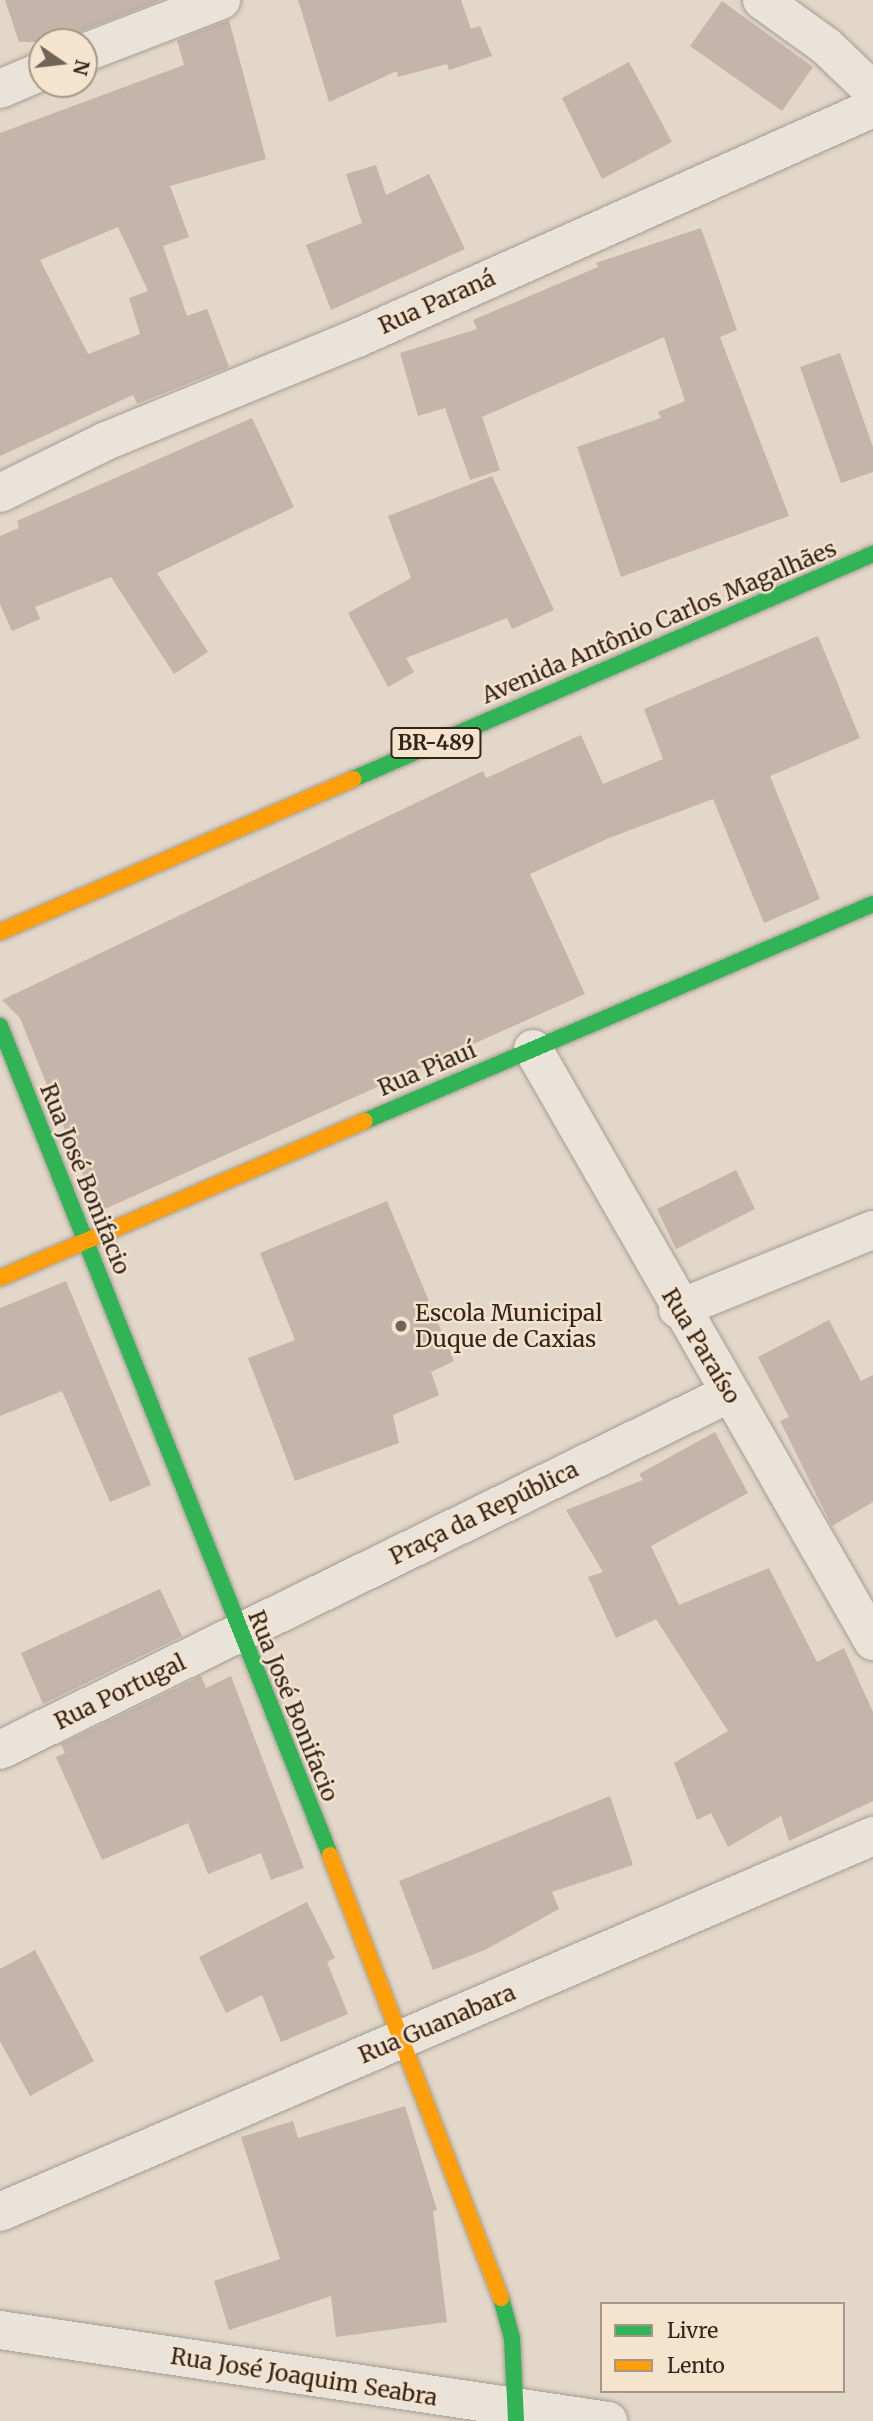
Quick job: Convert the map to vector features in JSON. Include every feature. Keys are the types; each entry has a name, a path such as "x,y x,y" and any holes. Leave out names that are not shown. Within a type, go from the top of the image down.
{"main road":[{"name":"Avenida Antônio Carlos Magalhães","path":"0,932 873,554"},
{"name":"Rua Piauí","path":"0,1278 873,904"},
{"name":"Rua José Bonifacio","path":"0,1026 239,1633 490,2258 512,2338 517,2415"}],"street":[{"path":"98,48 221,0"},
{"path":"762,0 827,46 873,91"},
{"path":"0,89 28,77"},
{"name":"Rua Paraná","path":"0,493 106,441 355,339 873,108"},
{"name":"Rua Paraíso","path":"533,1049 678,1309 730,1393 873,1642"},
{"path":"678,1309 873,1230"},
{"name":"Praça da República","path":"239,1633 730,1393"},
{"name":"Rua Portugal","path":"0,1750 239,1633"},
{"name":"Rua Guanabara","path":"0,2212 873,1836"},
{"name":"Rua José Joaquim Seabra","path":"0,2330 517,2415 608,2421"}],"building":[{"path":"5,0 159,0 89,28 28,28 28,42 19,42"},
{"path":"298,0 461,0 471,29 480,26 492,56 449,70 447,64 398,77 397,71 329,102"},
{"path":"722,1 813,67 782,111 690,46"},
{"path":"229,20 266,159 170,186 189,237 163,246 187,316 207,309 229,367 137,404 133,395 0,456 0,133 184,65 177,40","holes":["118,227 148,291 129,298 140,334 88,354 40,260"]},
{"path":"629,62 672,142 602,179 562,98"},
{"path":"376,165 386,195 429,174 465,249 331,310 306,245 362,223 346,174"},
{"path":"701,228 737,330 720,337 789,516 621,577 577,447 661,418 658,412 685,401 664,337 482,417 500,470 470,480 445,408 418,416 400,353 477,329 473,320 598,267 596,263"},
{"path":"840,353 873,447 873,472 841,483 800,367"},
{"path":"252,418 294,507 157,573 208,652 174,674 111,577 35,607 40,619 12,631 0,604 0,536 19,528 17,521"},
{"path":"492,476 554,610 512,629 507,618 406,658 414,672 388,687 348,613 411,578 388,516"},
{"path":"818,636 860,738 770,776 820,899 764,923 713,799 609,838 530,874 585,994 98,1212 20,1018 2,1000 483,771 486,778 581,735 603,784 663,759 644,709"},
{"path":"736,1170 755,1209 676,1249 657,1209"},
{"path":"387,1201 454,1361 431,1372 439,1395 393,1415 399,1443 295,1481 248,1358 295,1340 260,1253"},
{"path":"66,1281 151,1485 110,1502 62,1391 0,1416 0,1308"},
{"path":"829,1320 861,1381 873,1375 873,1502 832,1526 780,1421 789,1417 758,1357"},
{"path":"715,1432 748,1493 651,1546 679,1605 769,1568 817,1662 844,1648 873,1712 873,1801 789,1841 781,1816 728,1847 711,1813 697,1820 674,1763 728,1731 656,1619 616,1638 588,1577 603,1572 566,1510 643,1480 639,1474"},
{"path":"160,1589 182,1636 43,1704 21,1653"},
{"path":"201,1676 206,1688 231,1676 304,1868 271,1880 261,1853 208,1874 188,1823 102,1860 56,1757 65,1753 61,1744"},
{"path":"610,1796 633,1865 552,1892 559,1909 485,1950 433,1970 399,1881"},
{"path":"307,1902 335,1958 327,1962 348,2014 281,2042 262,1995 226,2013 199,1957"},
{"path":"35,1950 94,2061 30,2096 0,2041 0,1969"},
{"path":"405,2106 437,2210 433,2211 447,2322 336,2337 331,2296 229,2330 214,2281 280,2259 241,2137 293,2121 298,2138"}],"traffic: fast":[{"path":"353,779 873,554"},
{"path":"365,1121 873,904"},
{"path":"0,1026 330,1855"},
{"path":"501,2298 512,2338 516,2421"}],"traffic: slow":[{"path":"0,932 353,779"},
{"path":"0,1278 365,1121"},
{"path":"330,1855 501,2298"}],"place":[{"name":"Escola Municipal Duque de Caxias","path":"401,1326"}]}
